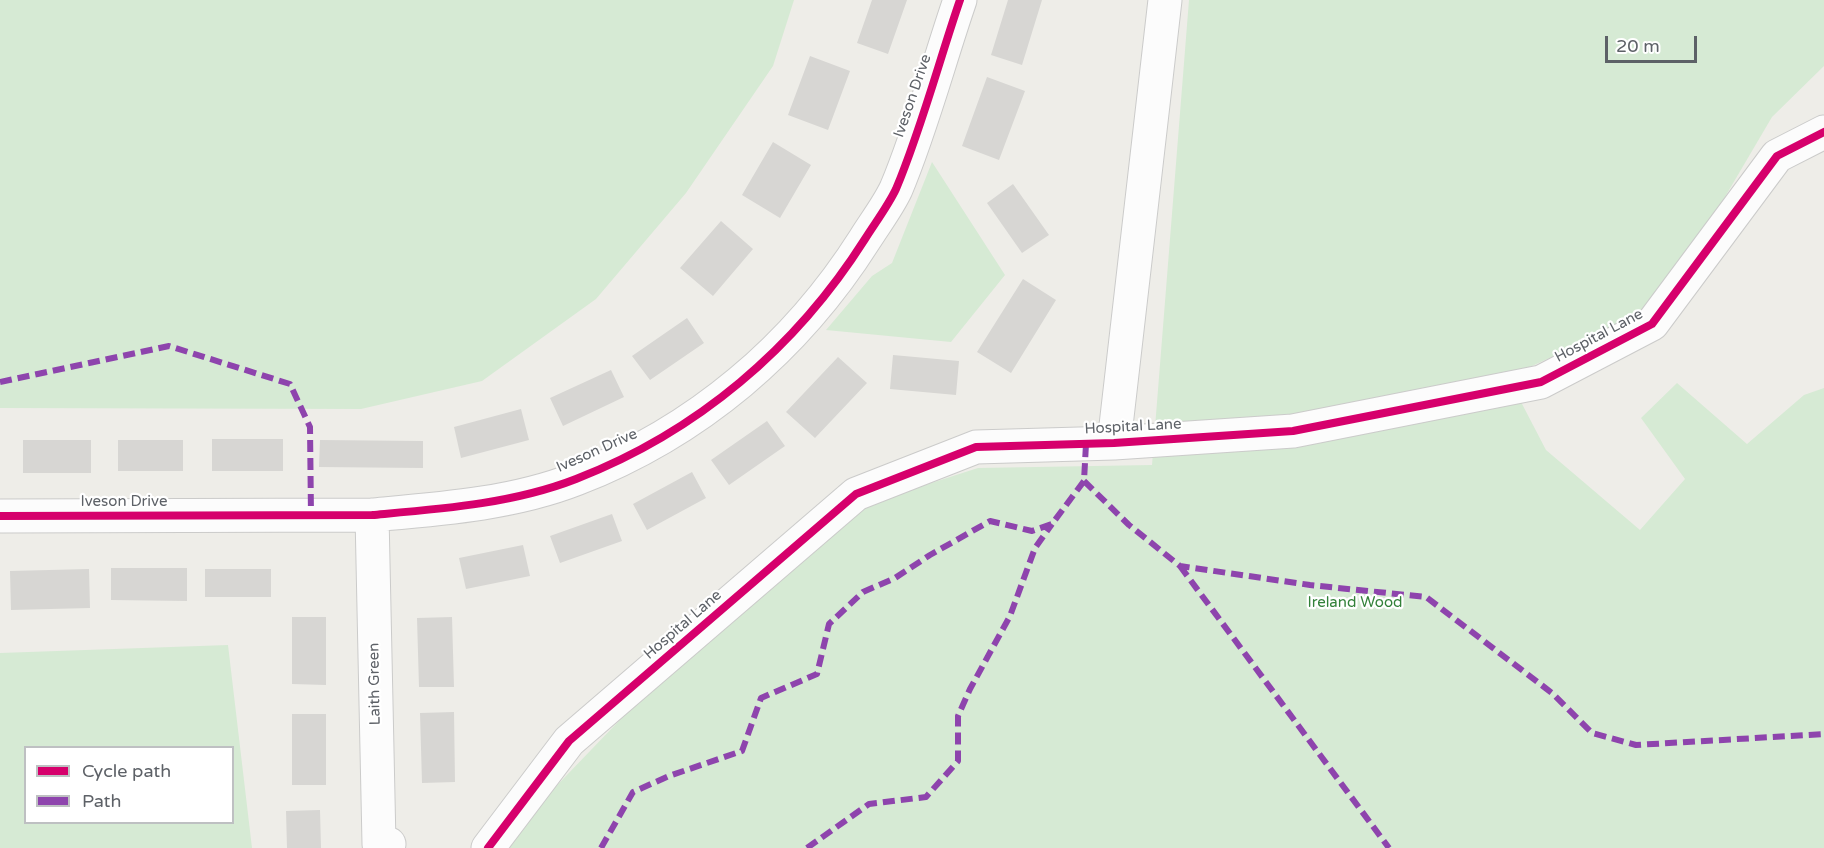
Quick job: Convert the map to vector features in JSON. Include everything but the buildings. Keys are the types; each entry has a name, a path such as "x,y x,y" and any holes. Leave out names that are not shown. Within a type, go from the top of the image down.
{"street":[{"name":"Iveson Drive","path":"0,516 372,515 495,501 576,479 642,447 703,411 753,372 799,328 842,274 895,191 960,0"},
{"name":"Hospital Lane","path":"1114,443 1165,0"},
{"name":"Hospital Lane","path":"488,848 569,741 856,494 975,447 1114,443 1293,431 1541,382 1652,324 1777,156 1824,132"},
{"name":"Laith Green","path":"372,515 379,844 389,844"}],"green space":[{"path":"0,0 794,0 773,66 686,193 596,299 482,381 361,409 0,408"},
{"name":"Ireland Wood","path":"1189,0 1824,0 1824,66 1772,117 1722,202 1637,318 1508,377 1546,450 1640,530 1685,479 1641,418 1677,383 1747,444 1804,395 1824,388 1824,848 508,848 539,804 641,698 869,503 978,468 1152,465"},
{"path":"932,162 1005,275 951,342 826,330 872,276 892,263"},
{"path":"228,645 252,848 0,848 0,653"}],"marked path":[{"path":"0,382 169,346 290,384 310,427 311,515"},
{"path":"601,848 633,792 669,776 742,751 761,698 817,674 829,624 863,592 895,578 990,521 1032,531 1052,524 1084,481 1086,444"},
{"path":"1084,481 1129,525 1180,566 1310,585 1426,597 1552,693 1592,733 1636,745 1824,734"},
{"path":"807,848 869,804 926,797 958,761 958,716 970,689 1010,616 1035,548 1052,524"},
{"path":"1180,566 1389,848"}],"cycle path":[{"path":"0,516 372,515 450,508 501,500 552,487 620,460 662,437 702,411 740,382 808,316 838,279 896,189 922,119 960,0"},
{"path":"488,848 569,741 856,494 976,447 1114,443 1293,431 1541,382 1652,324 1777,156 1824,132"}]}
